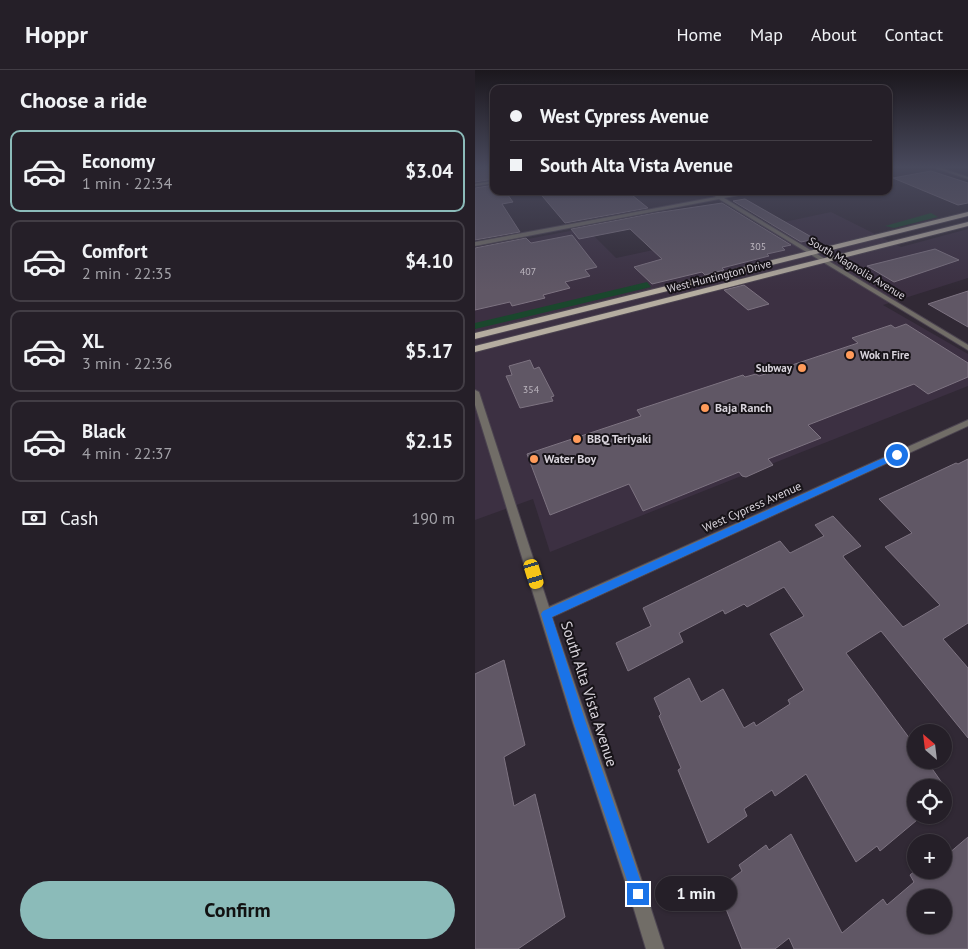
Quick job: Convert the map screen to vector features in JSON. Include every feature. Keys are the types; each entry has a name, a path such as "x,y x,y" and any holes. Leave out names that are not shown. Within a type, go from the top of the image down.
{"main road":[{"name":"West Huntington Drive","path":"475,336 968,214"},
{"name":"West Huntington Drive","path":"475,349 968,224"},
{"path":"475,342 531,327 550,318"}],"street":[{"path":"475,244 666,208"},
{"name":"South Magnolia Avenue","path":"736,208 968,348"},
{"name":"South Alta Vista Avenue","path":"475,392 655,949"},
{"name":"West Cypress Avenue","path":"546,614 968,423"}],"shaded area":[{"path":"831,212 901,247 968,229 968,278 883,305 968,354 968,386 550,552 533,499 475,520 475,249 586,228 616,258"}],"green space":[{"path":"931,213 938,217 894,228 885,226"},
{"path":"647,282 651,287 475,329 475,323"}],"building":[{"path":"475,208 505,208 520,232 475,240"},
{"path":"552,208 648,208 565,223"},
{"path":"688,208 730,208 791,245 782,247 785,250 767,254 769,256 722,268 724,270 705,275 702,272 652,284 634,267 662,259 630,229 579,239 571,229"},
{"path":"745,208 761,208 815,239 801,242"},
{"path":"572,235 597,267 585,270 590,276 565,282 570,288 543,295 545,298 512,306 510,302 475,310 475,248 526,238 531,243"},
{"path":"935,249 959,260 894,282 867,266"},
{"path":"744,285 769,304 748,310 724,290"},
{"path":"968,291 968,327 928,304"},
{"path":"906,324 968,363 968,377 928,394 914,384 808,425 821,438 768,459 773,465 746,477 742,476 739,472 643,511 629,484 550,515 527,454 641,416 637,410 743,375 745,377 756,374 759,376 858,343 852,338 891,325 895,328"},
{"path":"530,360 534,369 539,367 554,396 551,397 553,401 520,408 506,376 512,375 509,366"},
{"path":"968,459 968,623 943,639 968,668 968,738 881,631 846,653 907,735 907,769 932,769 939,779 907,779 907,824 912,824 880,851 877,846 856,862 806,774 775,796 772,790 744,809 747,816 708,843 678,770 681,768 659,716 661,714 654,698 689,678 701,702 723,689 744,728 754,722 756,726 790,704 788,700 804,690 770,634 804,616 784,587 747,607 744,604 725,614 723,610 679,633 683,642 628,671 616,643 651,626 643,608 780,541 790,553 824,536 815,525 833,516 861,546 843,556 844,558 903,627 940,605 885,547 912,533 879,499 956,463 958,464"},
{"path":"504,660 525,745 504,757 514,806 535,794 565,917 518,949 475,949 475,674"},
{"path":"791,834 842,933 883,899 887,905 914,882 912,879 952,879 952,851 968,837 968,949 794,949 789,938 775,949 742,949 718,889 742,871 739,865 766,845 769,850"}],"place":[{"name":"Wok n Fire","path":"850,355"},
{"name":"Subway","path":"802,368"},
{"name":"Baja Ranch","path":"705,408"},
{"name":"BBQ Teriyaki","path":"577,439"},
{"name":"Water Boy","path":"534,459"}],"route":[{"path":"638,894 580,723 546,614 897,455"}]}
